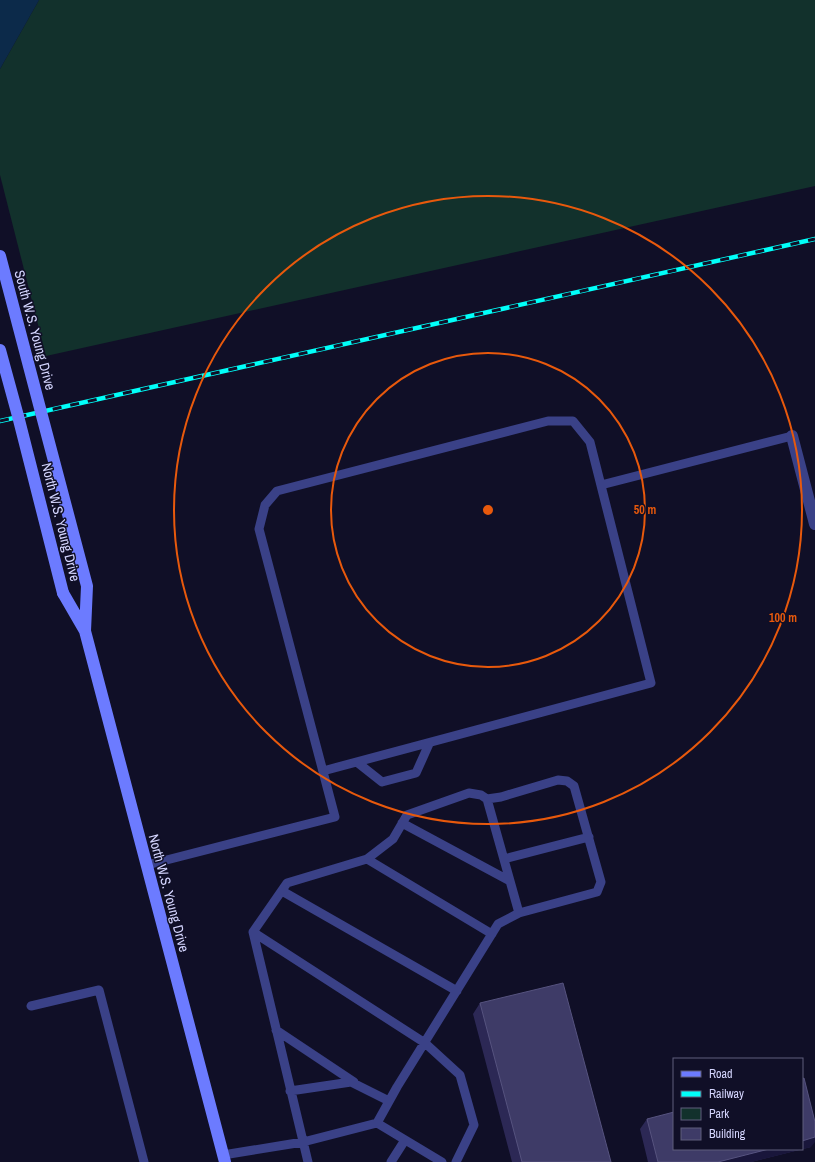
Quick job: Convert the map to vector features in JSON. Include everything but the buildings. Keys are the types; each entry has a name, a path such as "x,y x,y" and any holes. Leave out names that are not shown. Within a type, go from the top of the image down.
{"main road":[{"name":"South W.S. Young Drive","path":"0,256 41,412"},
{"name":"North W.S. Young Drive","path":"0,350 63,592 85,631 224,1158"},
{"name":"North W.S. Young Drive","path":"41,412 87,586 85,631"}],"street":[{"path":"792,436 815,524"}],"lane":[{"path":"147,865 335,817 258,529 265,505 277,491 548,421 573,421 590,442 652,683 358,763 323,771"},
{"path":"601,485 792,436"},
{"path":"358,763 382,782 416,773 429,744"},
{"path":"377,1123 498,924 518,913 597,892 601,882 574,786 567,781 558,780 502,797 487,799"},
{"path":"308,1162 253,932 288,883 367,859 393,839 407,815 469,793 481,795 487,799 518,913"},
{"path":"402,823 510,881"},
{"path":"504,859 589,837"},
{"path":"367,859 492,934"},
{"path":"282,891 457,991"},
{"path":"253,932 425,1043 460,1075 474,1125 456,1162"},
{"path":"31,1006 99,990 144,1162"},
{"path":"276,1030 357,1084 389,1101"},
{"path":"290,1091 351,1082 357,1084"},
{"path":"224,1158 303,1142 377,1123 442,1162"},
{"path":"391,1162 405,1140"}],"green space":[{"path":"39,0 815,0 815,186 46,356 0,175 0,69"}],"water":[{"path":"0,0 39,0 0,69"}],"railway":[{"path":"0,421 815,239"}]}
